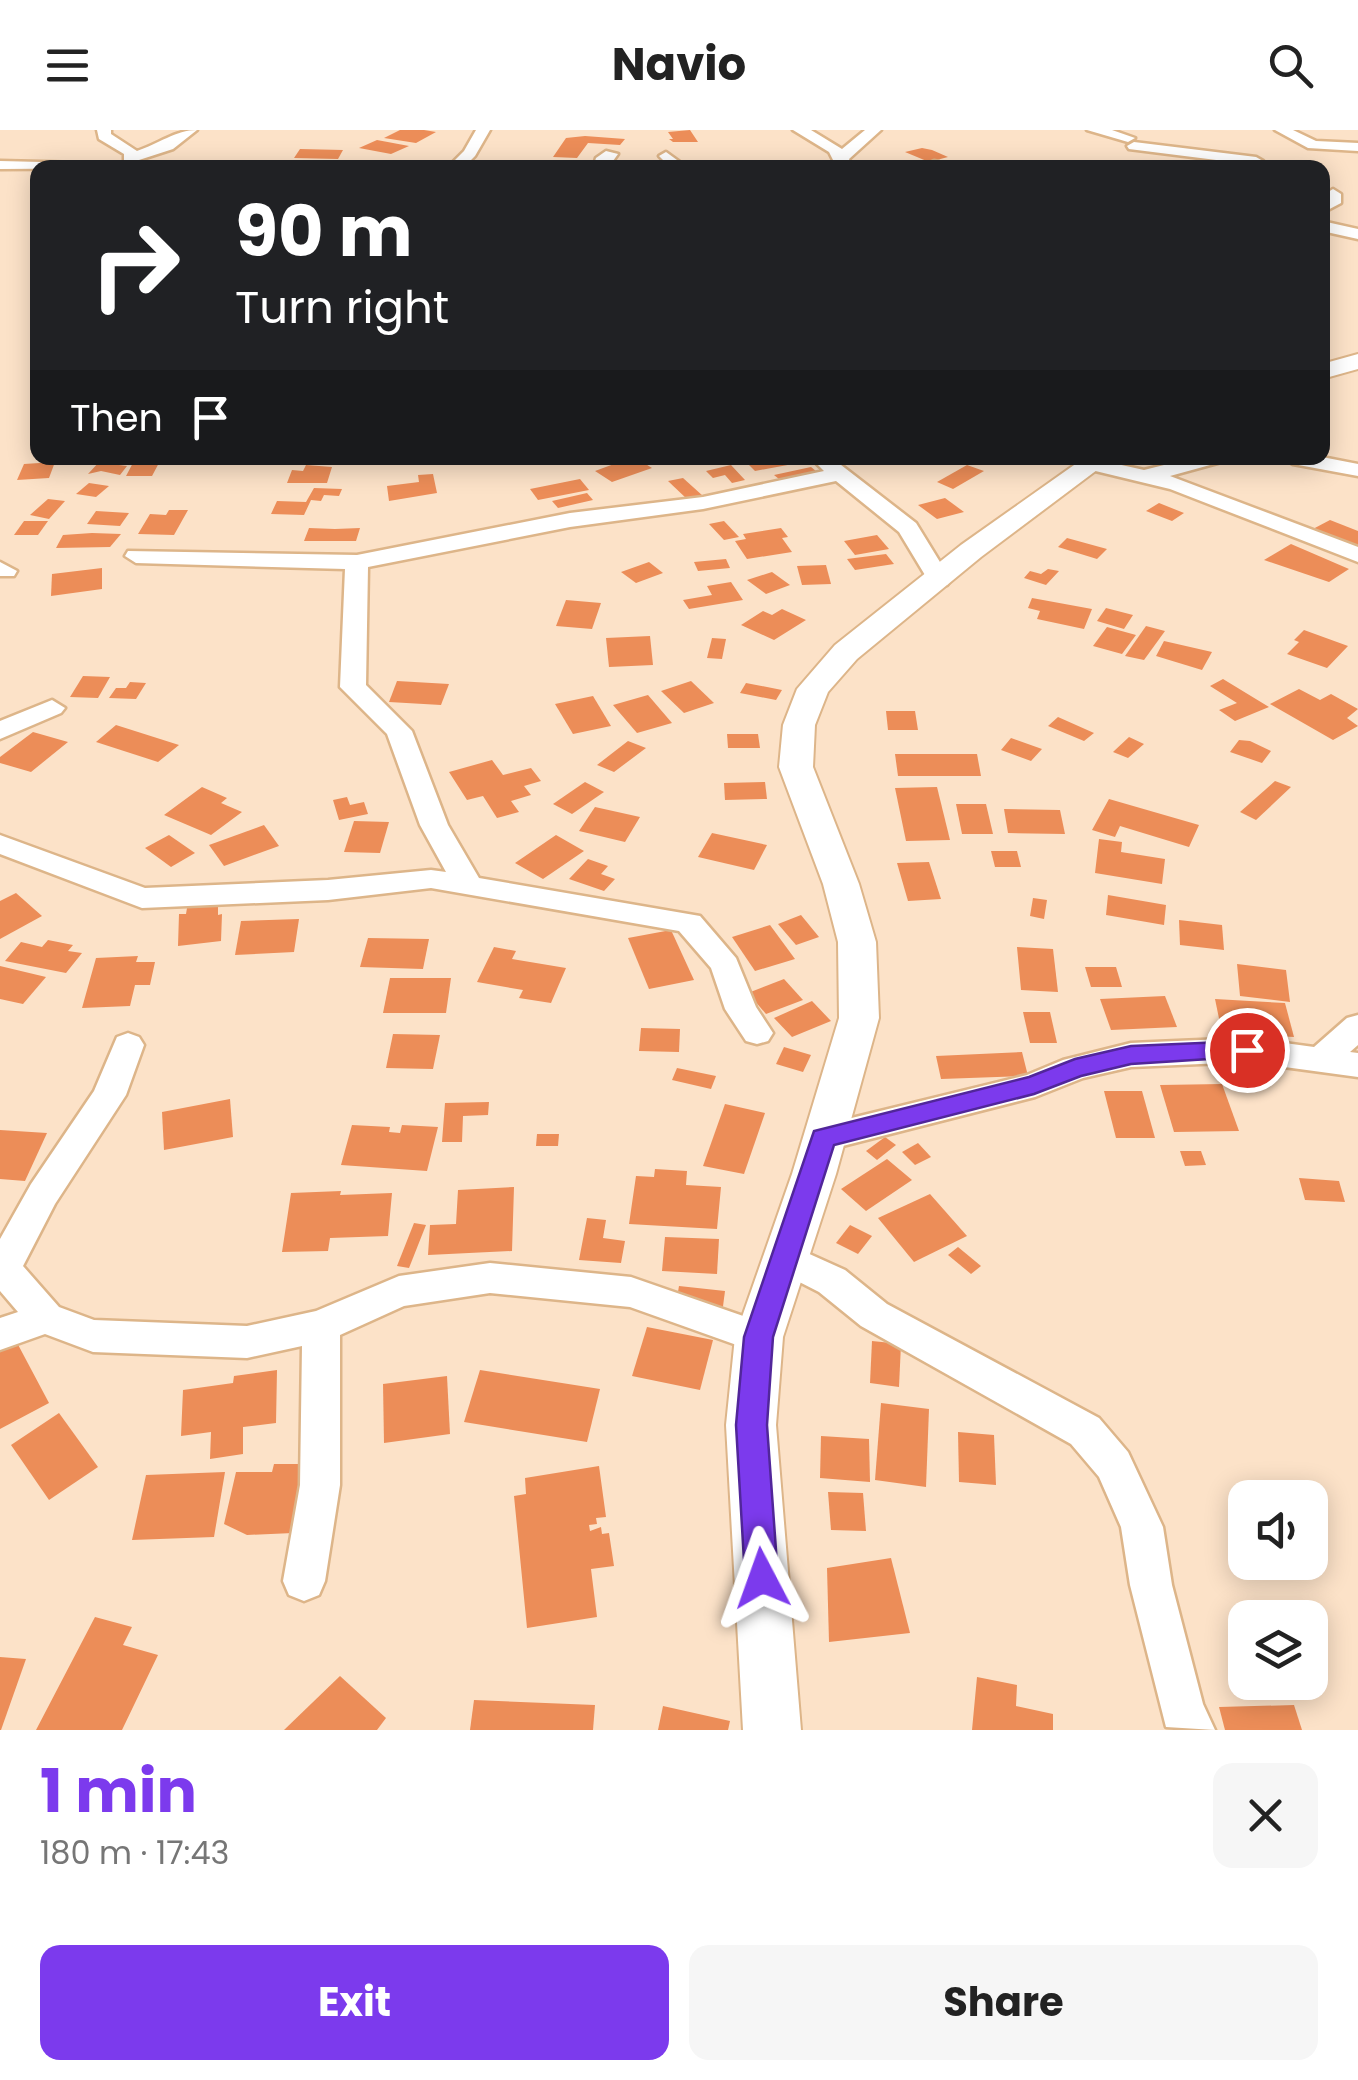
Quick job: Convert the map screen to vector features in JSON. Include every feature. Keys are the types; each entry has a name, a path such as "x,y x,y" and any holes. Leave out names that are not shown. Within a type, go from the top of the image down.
{"street":[{"path":"104,130 104,136 125,160"},
{"path":"138,160 174,143 190,130"},
{"path":"463,160 483,130"},
{"path":"800,130 841,160"},
{"path":"846,160 874,130"},
{"path":"1094,130 1245,160"},
{"path":"1282,130 1313,145 1358,147"},
{"path":"1129,138 1147,160"},
{"path":"602,160 611,154"},
{"path":"666,156 671,160"},
{"path":"0,165 30,165"},
{"path":"1330,228 1358,235"},
{"path":"1330,244 1358,235"},
{"path":"1330,370 1358,361"},
{"path":"829,465 908,528 940,580"},
{"path":"772,1730 752,1425 759,1337 859,1018 857,942 842,884 796,766 798,725 814,690 846,652 940,580 971,551 1088,465"},
{"path":"1111,465 1197,491 1358,555"},
{"path":"1146,476 1188,465"},
{"path":"1330,465 1358,470"},
{"path":"136,556 357,562 530,527 703,503 841,474"},
{"path":"357,562 352,687 399,731 434,825 468,885"},
{"path":"0,731 52,708"},
{"path":"0,844 142,898 328,890 430,880 689,923 726,966 741,1009 757,1033"},
{"path":"1323,1058 1358,1026"},
{"path":"128,1046 109,1095 1,1266 46,1318 94,1336 247,1342 321,1326 399,1291 490,1278 631,1292 759,1337"},
{"path":"823,1138 1131,1055 1247,1050 1358,1065"},
{"path":"784,1258 832,1282 874,1315 1085,1431 1114,1465 1142,1528 1151,1585 1182,1712 1192,1730"},
{"path":"0,1334 46,1318"},
{"path":"304,1582 320,1484 321,1326"}],"building":[{"path":"400,130 436,132 416,143 384,138"},
{"path":"690,130 698,142 669,139 673,139 668,132"},
{"path":"566,138 625,139 620,145 588,143 577,158 553,157"},
{"path":"377,140 409,146 391,154 359,148"},
{"path":"922,148 948,157 924,160 905,152"},
{"path":"300,149 343,150 338,159 294,158"},
{"path":"24,464 54,465 49,478 17,480"},
{"path":"96,465 127,466 120,475 101,471 88,474"},
{"path":"132,465 158,465 152,476 126,476"},
{"path":"306,465 332,467 327,483 287,483 292,470 303,471"},
{"path":"611,465 652,468 612,482 595,471"},
{"path":"731,465 745,480 732,483 725,475 713,478 706,471"},
{"path":"749,465 788,465 755,471"},
{"path":"967,465 984,471 953,489 937,482"},
{"path":"811,467 822,476 785,484 774,475"},
{"path":"433,474 437,493 389,501 387,486 419,482 418,475"},
{"path":"683,478 703,496 688,500 668,481"},
{"path":"580,479 589,490 538,500 530,489"},
{"path":"89,483 109,486 96,497 76,494"},
{"path":"314,488 342,489 339,496 324,495 321,501 311,500 304,515 271,514 277,501 306,502"},
{"path":"587,493 593,500 558,508 552,501"},
{"path":"945,498 964,512 937,519 918,505"},
{"path":"48,499 65,501 49,519 30,515"},
{"path":"1159,503 1184,513 1172,521 1146,511"},
{"path":"169,510 188,510 174,535 138,534 150,514 166,515"},
{"path":"96,511 129,513 120,526 87,524"},
{"path":"1330,520 1358,531 1358,550 1311,530"},
{"path":"24,521 48,521 38,535 14,535"},
{"path":"724,521 739,537 724,540 709,524"},
{"path":"309,528 360,528 356,541 304,541"},
{"path":"781,528 788,537 782,538 792,552 747,559 735,541 746,539 743,534"},
{"path":"121,534 110,547 56,548 63,535"},
{"path":"877,535 889,549 855,555 844,541"},
{"path":"1067,538 1107,549 1097,559 1058,547"},
{"path":"1291,544 1349,569 1329,582 1264,560"},
{"path":"886,554 894,564 855,570 847,559"},
{"path":"726,559 730,568 698,571 694,562"},
{"path":"649,562 663,573 636,583 621,572"},
{"path":"826,565 831,584 802,585 797,566"},
{"path":"102,568 102,589 51,596 52,574"},
{"path":"1048,569 1059,571 1046,585 1024,578 1030,571 1041,574"},
{"path":"772,572 790,585 766,594 747,580"},
{"path":"731,582 743,600 689,609 683,600 712,595 707,586"},
{"path":"1032,598 1092,609 1084,629 1037,619 1040,611 1028,608"},
{"path":"566,600 601,603 592,629 556,626"},
{"path":"1106,608 1133,615 1124,629 1097,621"},
{"path":"782,609 806,620 774,640 741,625 763,611 772,615"},
{"path":"1146,626 1165,631 1144,660 1125,656"},
{"path":"1107,627 1136,635 1122,654 1093,646"},
{"path":"1304,630 1348,646 1327,668 1287,654"},
{"path":"650,636 653,665 609,667 606,638"},
{"path":"712,638 726,639 722,659 707,658"},
{"path":"1164,641 1212,652 1202,670 1156,656"},
{"path":"83,676 110,677 98,698 70,697"},
{"path":"1223,679 1269,707 1235,721 1219,710 1237,703 1210,686"},
{"path":"397,681 449,684 441,705 389,702"},
{"path":"691,681 714,703 684,713 661,691"},
{"path":"130,682 146,683 136,699 109,698 116,688 126,688"},
{"path":"746,683 782,690 776,700 740,693"},
{"path":"1299,689 1320,700 1331,694 1358,709 1347,718 1358,726 1333,740 1270,704"},
{"path":"648,695 672,723 637,733 613,705"},
{"path":"593,696 611,726 573,734 555,704"},
{"path":"886,711 915,711 918,730 888,730"},
{"path":"1058,717 1094,733 1084,741 1048,726"},
{"path":"116,725 179,745 158,762 96,742"},
{"path":"33,732 68,742 31,772 0,763 0,757"},
{"path":"727,734 758,734 760,748 728,748"},
{"path":"1129,737 1144,744 1128,758 1113,752"},
{"path":"1011,738 1042,749 1031,761 1001,750"},
{"path":"1239,740 1271,751 1262,763 1230,752"},
{"path":"628,741 646,748 614,772 597,765"},
{"path":"895,754 977,754 981,776 898,776"},
{"path":"492,760 503,775 531,768 541,781 524,786 531,795 511,801 519,812 497,818 483,796 467,800 449,772"},
{"path":"1275,781 1291,787 1256,820 1240,812"},
{"path":"585,782 604,792 572,814 553,804"},
{"path":"765,782 767,799 725,800 724,783"},
{"path":"202,787 227,798 221,803 242,812 211,835 164,815"},
{"path":"937,787 950,840 906,841 895,788"},
{"path":"347,797 350,805 364,802 368,814 339,820 333,800"},
{"path":"1109,799 1199,825 1189,847 1120,826 1115,837 1092,830"},
{"path":"956,804 986,804 993,834 962,834"},
{"path":"595,807 640,817 625,842 579,831"},
{"path":"1004,809 1060,810 1065,834 1008,833"},
{"path":"354,821 389,822 380,853 344,852"},
{"path":"264,825 279,846 224,866 209,845"},
{"path":"712,833 767,845 754,870 698,857"},
{"path":"169,835 195,853 171,867 145,848"},
{"path":"556,835 584,851 543,879 515,863"},
{"path":"1099,839 1122,842 1121,852 1165,859 1162,884 1095,873"},
{"path":"991,851 1017,851 1021,867 995,867"},
{"path":"588,859 608,866 601,874 615,879 604,891 569,879"},
{"path":"929,862 941,899 908,901 897,863"},
{"path":"16,893 42,916 0,939 0,901"},
{"path":"1108,895 1166,905 1164,925 1106,915"},
{"path":"1033,898 1047,900 1044,919 1030,916"},
{"path":"218,905 218,915 222,914 221,941 178,946 179,914 186,914 187,908"},
{"path":"801,915 819,937 796,945 778,924"},
{"path":"299,919 294,952 235,955 241,921"},
{"path":"1179,920 1222,925 1224,950 1180,945"},
{"path":"770,925 795,959 755,971 732,937"},
{"path":"671,930 694,980 649,989 628,938"},
{"path":"368,938 429,939 423,969 360,967"},
{"path":"48,940 73,945 68,951 82,953 66,973 5,961 21,942 42,947"},
{"path":"494,947 516,951 512,959 566,968 551,1003 519,998 523,990 477,982"},
{"path":"1017,947 1053,949 1058,992 1021,990"},
{"path":"138,956 136,962 155,962 150,985 135,985 130,1006 82,1008 96,958"},
{"path":"1237,964 1286,970 1290,1002 1240,996"},
{"path":"0,966 46,977 23,1004 0,999"},
{"path":"1085,967 1116,967 1122,987 1091,987"},
{"path":"390,978 451,978 446,1013 383,1013"},
{"path":"784,979 803,1000 766,1014 748,993"},
{"path":"1165,996 1177,1027 1111,1030 1100,999"},
{"path":"1215,999 1285,1003 1294,1037 1222,1033"},
{"path":"812,1001 831,1021 792,1037 774,1018"},
{"path":"1023,1012 1050,1012 1057,1043 1030,1043"},
{"path":"641,1028 680,1029 679,1052 639,1051"},
{"path":"393,1034 440,1035 433,1069 386,1068"},
{"path":"784,1047 811,1055 803,1072 776,1064"},
{"path":"1022,1052 1028,1076 941,1079 936,1056"},
{"path":"677,1068 716,1076 711,1089 672,1080"},
{"path":"1222,1084 1239,1131 1174,1132 1160,1085"},
{"path":"1104,1091 1142,1091 1155,1138 1116,1138"},
{"path":"230,1099 233,1137 164,1150 162,1112"},
{"path":"489,1102 488,1115 463,1116 462,1142 442,1142 445,1103"},
{"path":"725,1104 765,1113 744,1174 703,1166"},
{"path":"352,1125 390,1127 389,1132 400,1133 402,1125 438,1127 427,1171 341,1165"},
{"path":"0,1130 47,1133 25,1181 0,1179"},
{"path":"537,1134 559,1134 558,1146 536,1146"},
{"path":"885,1137 896,1145 877,1160 866,1151"},
{"path":"918,1143 931,1157 915,1165 902,1152"},
{"path":"1180,1151 1201,1151 1206,1165 1185,1166"},
{"path":"887,1159 912,1180 866,1211 841,1189"},
{"path":"655,1169 687,1171 686,1185 721,1187 717,1229 629,1224 636,1176 654,1177"},
{"path":"1299,1178 1339,1181 1345,1202 1305,1200"},
{"path":"514,1187 512,1251 428,1255 430,1225 456,1224 458,1190"},
{"path":"341,1191 340,1195 392,1193 388,1236 330,1238 328,1251 282,1252 291,1193"},
{"path":"930,1194 967,1236 914,1262 878,1218"},
{"path":"587,1218 606,1220 603,1238 625,1241 621,1263 579,1260"},
{"path":"414,1223 426,1225 409,1268 397,1266"},
{"path":"850,1225 872,1236 858,1254 836,1243"},
{"path":"665,1237 719,1239 717,1274 662,1271"},
{"path":"958,1247 981,1266 971,1274 948,1255"},
{"path":"679,1286 725,1291 722,1314 675,1309"},
{"path":"647,1327 713,1340 700,1390 632,1376"},
{"path":"15,1339 49,1403 0,1429 0,1347"},
{"path":"872,1341 901,1344 899,1387 870,1383"},
{"path":"277,1370 276,1423 243,1427 243,1454 210,1459 211,1432 181,1436 183,1390 233,1383 234,1376"},
{"path":"480,1370 600,1389 587,1442 464,1422"},
{"path":"447,1376 450,1434 384,1443 383,1384"},
{"path":"881,1403 929,1409 926,1487 875,1480"},
{"path":"59,1413 98,1467 49,1500 11,1445"},
{"path":"958,1432 994,1435 996,1485 959,1482"},
{"path":"821,1436 869,1439 870,1482 820,1478"},
{"path":"274,1464 311,1464 293,1533 247,1535 224,1524 236,1472 272,1472"},
{"path":"599,1466 606,1517 596,1518 597,1524 589,1525 590,1531 601,1527 602,1534 609,1533 614,1566 591,1569 597,1617 527,1628 514,1496 526,1494 525,1478"},
{"path":"225,1472 214,1537 132,1540 146,1475"},
{"path":"828,1492 863,1493 866,1531 831,1530"},
{"path":"891,1558 910,1633 829,1642 827,1568"},
{"path":"95,1617 132,1627 123,1645 158,1655 122,1730 36,1730"},
{"path":"0,1657 26,1659 1,1730 0,1730"},
{"path":"340,1676 386,1718 377,1730 284,1730"},
{"path":"977,1677 1017,1685 1016,1706 1053,1714 1053,1730 972,1730"},
{"path":"474,1700 595,1705 593,1730 470,1730"},
{"path":"1294,1705 1302,1730 1225,1730 1219,1707"},
{"path":"663,1706 730,1721 728,1730 658,1730"}],"route":[{"path":"762,1578 752,1425 759,1337 823,1138 1131,1055 1168,1050 1247,1050"}]}
